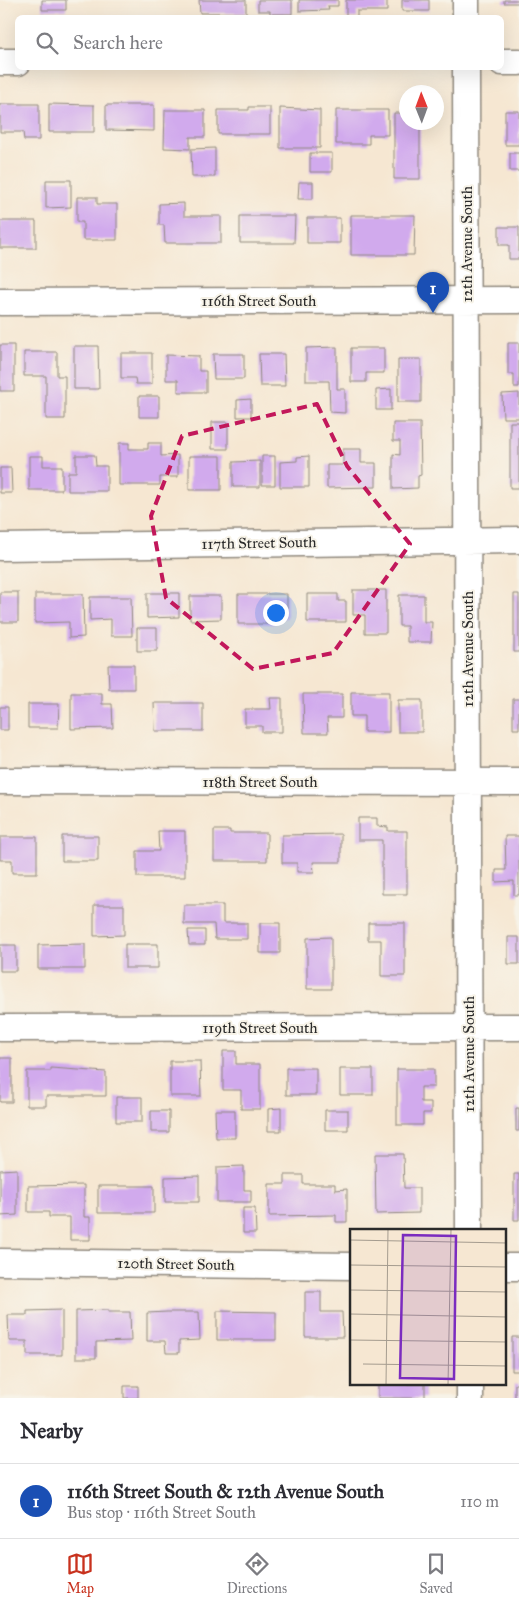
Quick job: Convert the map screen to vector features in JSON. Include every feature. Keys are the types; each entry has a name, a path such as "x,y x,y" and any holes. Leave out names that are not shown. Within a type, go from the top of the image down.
{"street":[{"path":"466,0 466,15"},
{"path":"0,62 15,62"},
{"path":"504,62 519,62"},
{"name":"12th Avenue South","path":"466,70 470,1229"},
{"name":"116th Street South","path":"0,302 519,300"},
{"name":"117th Street South","path":"0,547 519,540"},
{"name":"118th Street South","path":"0,781 519,782"},
{"name":"119th Street South","path":"0,1028 519,1027"},
{"name":"120th Street South","path":"0,1262 350,1266"},
{"path":"506,1267 519,1267"}],"highlighted area":[{"path":"317,404 347,466 410,544 333,653 253,669 166,598 151,516 182,436"}],"building":[{"path":"42,0 66,0 66,10 42,10"},
{"path":"199,0 246,0 246,13 200,13"},
{"path":"258,0 292,0 292,14 270,14 270,11 258,11"},
{"path":"299,0 338,0 338,6 328,6 329,10 299,11"},
{"path":"346,0 387,0 387,11 357,11 357,15 346,15"},
{"path":"402,0 429,0 429,11 402,11"},
{"path":"504,0 519,0 519,3 504,3"},
{"path":"0,104 39,104 39,140 24,140 23,132 0,132"},
{"path":"49,104 94,105 94,132 49,132"},
{"path":"106,105 154,105 154,131 106,130"},
{"path":"249,107 270,107 270,134 218,134 218,110 249,110"},
{"path":"280,108 320,110 320,148 280,148"},
{"path":"165,110 205,110 205,137 190,137 190,149 164,148"},
{"path":"336,110 388,110 388,135 369,135 369,144 336,144"},
{"path":"505,111 519,111 519,145 505,145"},
{"path":"394,113 399,113 399,130 420,130 420,179 394,179"},
{"path":"215,148 215,177 192,177 191,149"},
{"path":"310,153 332,153 332,172 310,172"},
{"path":"510,153 519,153 519,171 510,171"},
{"path":"46,180 71,180 71,207 46,208"},
{"path":"299,182 313,182 313,199 298,199"},
{"path":"77,197 97,197 97,204 117,204 117,240 83,240 83,222 77,222"},
{"path":"184,203 184,216 221,216 221,243 165,243 164,225 159,225 159,204"},
{"path":"351,215 415,215 414,255 351,255"},
{"path":"240,216 295,216 294,243 240,243"},
{"path":"307,218 340,218 340,243 307,243"},
{"path":"0,221 36,221 36,248 0,248"},
{"path":"499,227 519,227 519,259 509,259 509,245 499,245"},
{"path":"508,343 519,343 519,387 514,387 514,374 508,374"},
{"path":"0,345 14,345 14,391 0,391"},
{"path":"74,346 98,346 99,389 74,389"},
{"path":"337,347 337,389 345,389 345,413 330,412 329,381 306,381 306,348"},
{"path":"351,348 384,348 384,373 366,373 366,382 351,382"},
{"path":"24,352 57,352 57,376 65,376 65,419 46,419 46,376 24,376"},
{"path":"121,353 152,353 152,384 136,384 135,378 121,378"},
{"path":"213,354 244,354 244,379 214,379"},
{"path":"259,354 284,354 285,386 260,386"},
{"path":"166,355 199,356 199,371 206,371 206,392 178,392 178,380 166,380"},
{"path":"398,359 421,359 421,402 398,402"},
{"path":"391,389 391,410 376,410 376,390"},
{"path":"519,393 519,418 503,418 502,394"},
{"path":"139,396 159,396 159,417 139,417"},
{"path":"251,399 251,417 237,417 237,400"},
{"path":"212,422 228,422 228,449 212,449"},
{"path":"510,422 519,422 519,488 510,488"},
{"path":"393,423 420,423 421,475 418,476 418,488 393,489 393,454 400,455 400,441 393,441"},
{"path":"119,443 129,443 129,449 148,449 148,443 161,443 161,456 178,455 178,477 160,477 160,485 119,485"},
{"path":"343,449 361,449 361,463 376,463 376,487 327,488 327,465 343,465"},
{"path":"76,455 95,455 96,466 107,466 107,491 68,491 68,472 76,472"},
{"path":"29,456 43,456 43,466 62,466 62,490 29,490"},
{"path":"189,456 221,456 221,490 189,490"},
{"path":"262,456 275,456 275,485 262,485"},
{"path":"309,456 309,487 280,487 280,462 297,461 297,457"},
{"path":"260,461 260,487 233,487 233,462"},
{"path":"0,468 11,468 12,493 0,493"},
{"path":"353,590 386,590 386,633 365,633 365,615 353,615"},
{"path":"0,592 18,592 18,622 0,622"},
{"path":"147,593 179,593 179,617 147,618"},
{"path":"35,594 83,594 84,637 69,638 69,622 35,623"},
{"path":"238,594 287,594 287,618 274,618 274,624 238,624"},
{"path":"307,594 338,594 338,601 346,601 346,622 307,622"},
{"path":"514,594 519,594 519,652 514,652"},
{"path":"399,595 424,595 424,622 432,622 431,642 407,642 407,626 399,626"},
{"path":"190,596 221,596 221,619 190,620"},
{"path":"90,597 131,597 132,636 111,636 111,619 90,620"},
{"path":"137,628 157,628 157,651 137,651"},
{"path":"108,665 134,665 134,689 109,689"},
{"path":"351,692 389,692 389,732 364,732 364,716 351,716"},
{"path":"71,693 102,693 102,704 112,704 113,728 71,729"},
{"path":"303,694 342,694 342,718 327,718 328,733 304,733"},
{"path":"270,698 282,698 282,732 262,732 262,726 245,726 245,709 271,709"},
{"path":"513,699 519,699 519,729 513,729"},
{"path":"398,700 422,700 422,732 398,732"},
{"path":"154,703 203,703 203,731 155,731"},
{"path":"28,704 59,704 58,728 28,728"},
{"path":"0,707 8,707 8,730 0,730"},
{"path":"358,818 377,818 377,826 388,827 388,831 407,831 407,894 382,894 382,840 358,840"},
{"path":"214,830 230,830 230,833 267,833 267,861 214,861"},
{"path":"158,831 185,831 185,877 137,877 137,851 159,851"},
{"path":"341,834 341,862 313,862 314,872 297,872 297,863 282,863 282,835"},
{"path":"62,836 98,836 98,861 62,861"},
{"path":"505,836 519,836 519,895 514,895 514,881 496,882 496,870 506,870"},
{"path":"0,837 37,837 37,873 12,873 12,860 0,860"},
{"path":"94,905 124,905 124,935 94,936"},
{"path":"184,905 223,905 223,923 247,923 247,939 215,939 214,924 184,924"},
{"path":"260,923 280,923 280,953 260,953"},
{"path":"368,923 405,923 405,976 381,976 381,940 368,940"},
{"path":"188,930 205,930 205,945 189,945"},
{"path":"331,937 331,989 307,989 307,938"},
{"path":"508,937 519,937 519,964 508,964"},
{"path":"85,944 85,969 38,969 38,945"},
{"path":"125,944 158,944 158,968 125,968"},
{"path":"0,945 16,945 16,971 0,971"},
{"path":"223,1051 236,1051 236,1064 260,1064 260,1109 241,1109 241,1090 223,1090"},
{"path":"0,1058 12,1058 12,1102 0,1102"},
{"path":"170,1061 200,1061 201,1096 170,1096"},
{"path":"51,1068 106,1072 106,1096 46,1096 46,1106 27,1106 27,1071 51,1071"},
{"path":"286,1068 316,1068 316,1095 286,1095"},
{"path":"340,1069 373,1069 373,1095 340,1095"},
{"path":"397,1069 434,1069 434,1087 421,1087 421,1102 431,1102 431,1113 423,1113 423,1125 397,1125"},
{"path":"116,1097 142,1097 142,1122 116,1122"},
{"path":"281,1108 281,1131 268,1131 268,1109"},
{"path":"516,1108 519,1108 519,1131 516,1131"},
{"path":"215,1110 235,1110 235,1138 216,1138"},
{"path":"325,1110 348,1110 348,1130 325,1130"},
{"path":"151,1111 169,1111 169,1132 151,1132"},
{"path":"375,1154 403,1154 404,1188 419,1188 419,1213 376,1214"},
{"path":"244,1166 244,1190 251,1190 251,1202 217,1202 217,1167"},
{"path":"17,1169 17,1215 0,1216 0,1170"},
{"path":"514,1174 519,1174 519,1220 514,1220"},
{"path":"285,1175 303,1175 303,1184 335,1184 335,1190 347,1189 347,1222 336,1222 336,1215 269,1216 269,1184 285,1184"},
{"path":"199,1176 199,1202 165,1202 165,1177"},
{"path":"84,1185 84,1217 90,1217 90,1240 70,1240 70,1217 49,1217 49,1212 28,1212 28,1186"},
{"path":"98,1186 154,1186 154,1213 98,1213"},
{"path":"243,1208 255,1208 256,1233 243,1233"},
{"path":"305,1292 321,1292 321,1312 342,1312 343,1337 305,1337"},
{"path":"62,1310 62,1355 27,1355 27,1341 9,1341 8,1315 27,1315 27,1311"},
{"path":"108,1310 108,1312 130,1312 131,1341 96,1342 96,1358 76,1358 76,1311"},
{"path":"217,1311 276,1312 276,1340 217,1340"},
{"path":"199,1312 200,1340 179,1341 179,1353 166,1353 165,1341 147,1341 147,1313"},
{"path":"512,1337 519,1337 519,1371 512,1371"},
{"path":"515,1384 519,1384 519,1398 515,1398"},
{"path":"124,1386 138,1386 138,1398 124,1398"},
{"path":"378,1386 425,1386 425,1398 378,1398"}],"place":[{"name":"116th Street South & 12th Avenue South","path":"433,313"}]}
